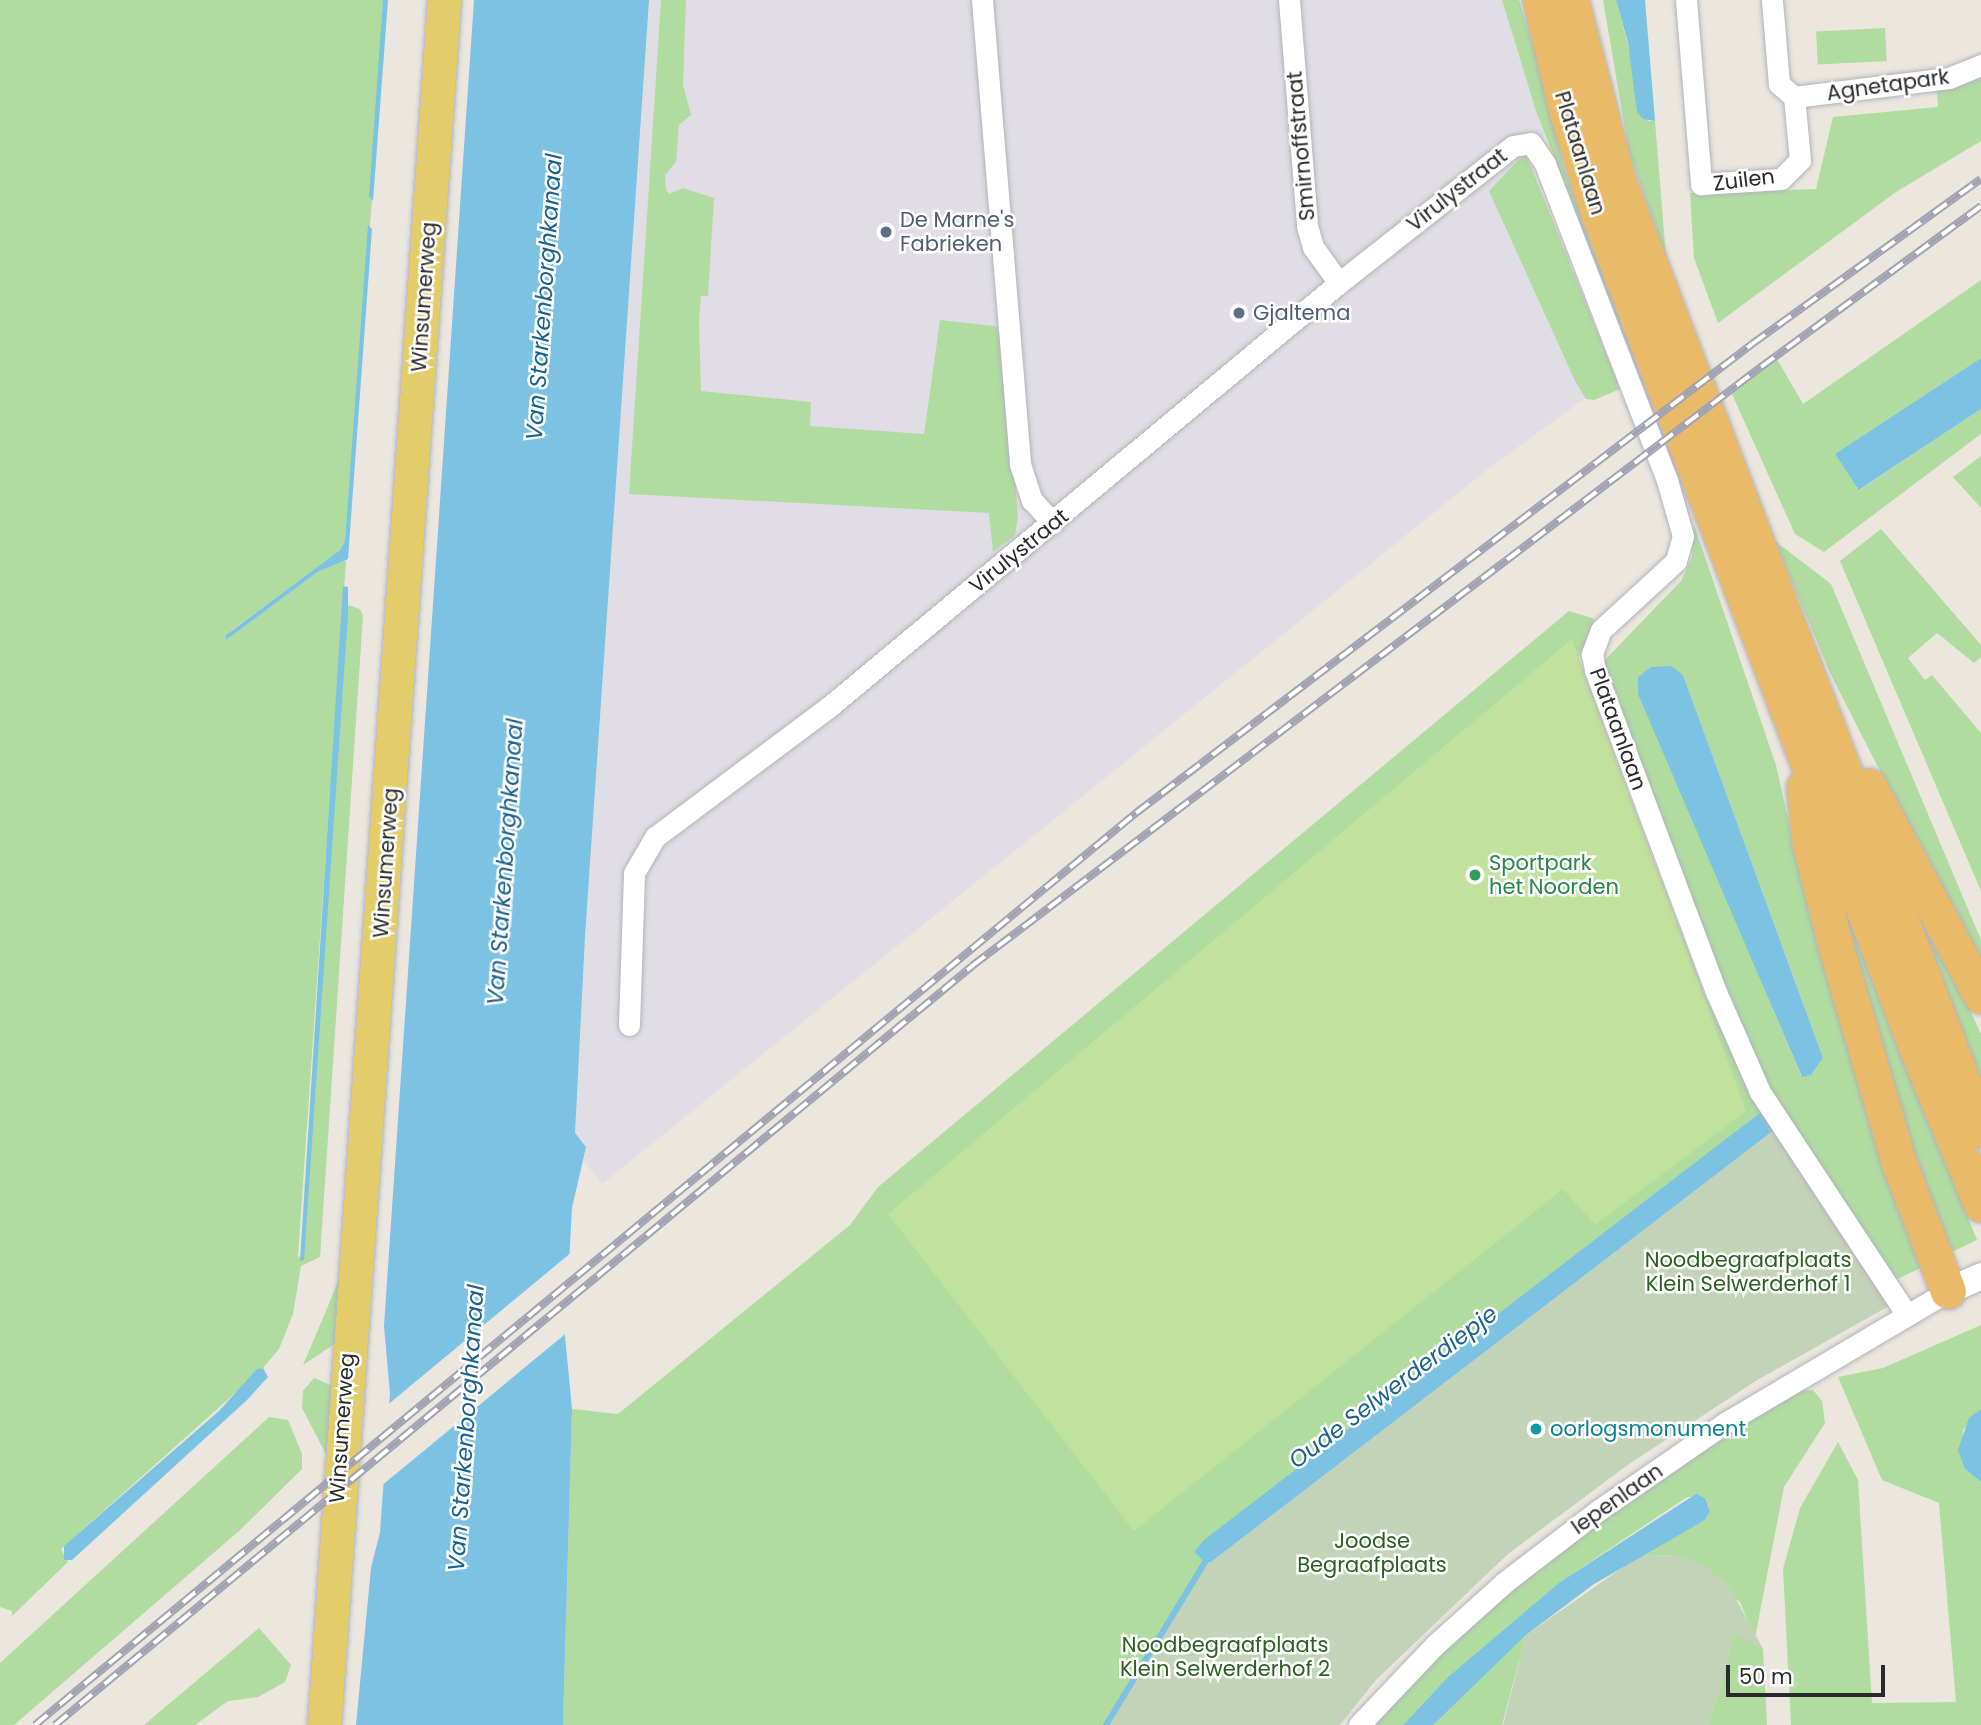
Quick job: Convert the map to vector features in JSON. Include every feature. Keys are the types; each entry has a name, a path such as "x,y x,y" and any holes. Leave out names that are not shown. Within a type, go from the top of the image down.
{"highway":[{"name":"Plataanlaan","path":"1540,0 1567,113 1598,213 1814,738 1981,1129"},
{"name":"Plataanlaan","path":"1571,0 1617,178 1981,1204"},
{"path":"1814,738 1860,768 1981,996"},
{"path":"1814,738 1809,841 1836,948 1899,1163 1948,1291"}],"main road":[{"name":"Winsumerweg","path":"324,1725 444,0"}],"street":[{"path":"982,0 1020,464 1031,500 1053,523"},
{"name":"Smirnoffstraat","path":"1289,0 1307,226 1312,247 1339,283"},
{"name":"Zuilen","path":"1686,0 1701,184 1781,179 1800,160 1794,97 1779,84 1772,0"},
{"name":"Agnetapark","path":"1794,97 1949,78 1981,65"},
{"name":"Virulystraat","path":"629,1025 635,873 655,837 830,706 1339,283 1513,146 1531,143"},
{"name":"Plataanlaan","path":"1531,143 1538,149 1550,177 1667,480 1683,536 1676,561 1601,630 1592,654 1595,670 1717,994 1760,1092 1907,1315"},
{"name":"Iepenlaan","path":"1359,1725 1446,1635 1504,1582 1599,1510 1725,1423 1948,1291 1981,1276"}],"shaded area":[{"path":"638,0 1508,0 1548,128 1525,167 1611,379 1488,469 602,1184 565,1136"}],"green space":[{"path":"0,0 383,0 372,200 345,541 340,550 232,630 226,640 319,571 339,560 346,561 298,1256 303,1260 348,605 360,609 363,616 320,1257 301,1266 293,1314 279,1349 263,1368 61,1549 68,1562 12,1616 12,1611 0,1607"},
{"path":"661,0 686,0 683,85 691,115 679,125 676,162 665,175 666,189 669,194 683,188 714,198 708,296 701,296 699,321 701,391 811,402 810,426 924,434 940,320 995,326 1003,336 1018,517 1015,535 993,552 989,513 629,494"},
{"path":"1502,0 1519,0 1547,92 1563,165 1653,409 1536,111"},
{"path":"1603,0 1616,0 1648,121 1655,121 1666,257 1629,153"},
{"path":"1885,28 1887,61 1818,65 1816,32"},
{"path":"1981,75 1981,141 1896,192 1718,323 1694,258 1690,193 1816,189 1833,117 1938,107 1937,91"},
{"path":"1523,155 1528,159 1620,389 1594,400 1586,399 1575,381 1489,191"},
{"path":"1981,280 1981,358 1835,454 1860,490 1981,409 1981,434 1824,552 1795,534 1732,394 1777,359 1803,404"},
{"path":"1981,456 1981,508 1953,477"},
{"path":"1694,525 1776,765 1808,908 1923,1267 1897,1279 1765,1084 1719,980 1602,663 1681,581 1692,558","holes":["1683,675 1823,1058 1811,1075 1801,1076 1677,780"]},
{"path":"1881,529 1981,645 1981,657 1974,663 1937,633 1908,658 1925,680 1932,675 1981,733 1981,891 1840,561"},
{"path":"1775,541 1831,584 1981,940 1981,969 1830,673"},
{"path":"1569,611 1595,619 1578,660 1705,995 1761,1112 1194,1552 1204,1562 1106,1725 563,1725 572,1409 618,1414 850,1225 878,1187"},
{"name":"Sportpark het Noorden","path":"1572,639 1746,1111 1595,1225 1563,1189 1134,1531 888,1214"},
{"path":"1871,795 1981,1034 1981,1094"},
{"path":"1831,871 1977,1240 1941,1257"},
{"path":"1774,1130 1889,1306 1754,1382 1629,1464 1508,1554 1376,1680 1340,1725 1107,1725 1204,1562 1211,1562"},
{"path":"342,1271 336,1343 303,1365 328,1306"},
{"path":"1981,1325 1981,1409 1963,1430 1965,1469 1981,1482 1981,1725 1791,1725 1783,1569 1800,1508 1838,1442 1858,1480 1872,1703 1956,1702 1939,1503 1882,1480 1838,1377 1883,1368"},
{"path":"314,1378 333,1386 326,1454 302,1408 303,1391"},
{"path":"1793,1390 1813,1390 1822,1401 1825,1423 1784,1487 1755,1638 1740,1602 1677,1555 1639,1556 1705,1520 1710,1510 1705,1498 1687,1497 1560,1582 1448,1677 1403,1725 1371,1725 1498,1597 1630,1497"},
{"path":"269,1417 288,1420 302,1454 302,1469 239,1531 14,1725 0,1725 0,1663"},
{"path":"1677,1555 1705,1566 1729,1586 1763,1649 1735,1634 1709,1725 1503,1725 1526,1635 1639,1556"},
{"path":"259,1628 291,1665 285,1682 258,1697 228,1701 195,1725 144,1725"},
{"path":"1735,1633 1763,1649 1767,1725 1709,1725"},
{"path":"1526,1635 1502,1725 1433,1725 1459,1695"}],"water":[{"path":"383,0 388,0 373,201 369,196"},
{"name":"Van Starkenborghkanaal","path":"474,0 649,0 585,936 575,1133 586,1147 572,1208 565,1336 572,1409 563,1725 356,1725 371,1568 380,1532 390,1394 384,1326"},
{"path":"1616,0 1645,0 1655,121 1643,119 1637,112 1628,43"},
{"path":"368,225 372,229 348,559 319,571 226,640 226,635 340,550 345,541"},
{"path":"1981,358 1981,409 1859,490 1835,454"},
{"path":"343,586 348,587 348,614 304,1260 300,1261"},
{"path":"1671,666 1683,675 1823,1058 1811,1075 1802,1077 1638,694 1638,677 1651,667"},
{"path":"1761,1112 1774,1130 1211,1562 1204,1562 1194,1552 1204,1540"},
{"path":"263,1368 268,1377 247,1400 72,1560 64,1560 64,1546 219,1411 257,1369"},
{"path":"1981,1409 1981,1482 1965,1469 1958,1450 1969,1418"},
{"path":"1696,1494 1705,1498 1710,1511 1705,1520 1594,1584 1526,1635 1433,1725 1403,1725 1448,1677 1560,1582"}],"pier":[{"path":"573,1251 569,1331 380,1487 385,1407"}],"waterway":[{"name":"Oude Selwerderdiepje","path":"1106,1725 1208,1557"}],"railway":[{"path":"35,1725 1136,813 1752,344 1981,179"},
{"path":"55,1725 972,966 1761,367 1981,206"}],"place":[{"name":"De Marne's Fabrieken","path":"886,232"},
{"name":"Gjaltema","path":"1239,313"},
{"name":"Sportpark het Noorden","path":"1475,875"},
{"name":"oorlogsmonument","path":"1536,1429"}],"park label":[{"name":"Noodbegraafplaats Klein Selwerderhof 1","path":"1748,1272"},
{"name":"Joodse Begraafplaats","path":"1372,1553"},
{"name":"Noodbegraafplaats Klein Selwerderhof 2","path":"1225,1657"}]}
